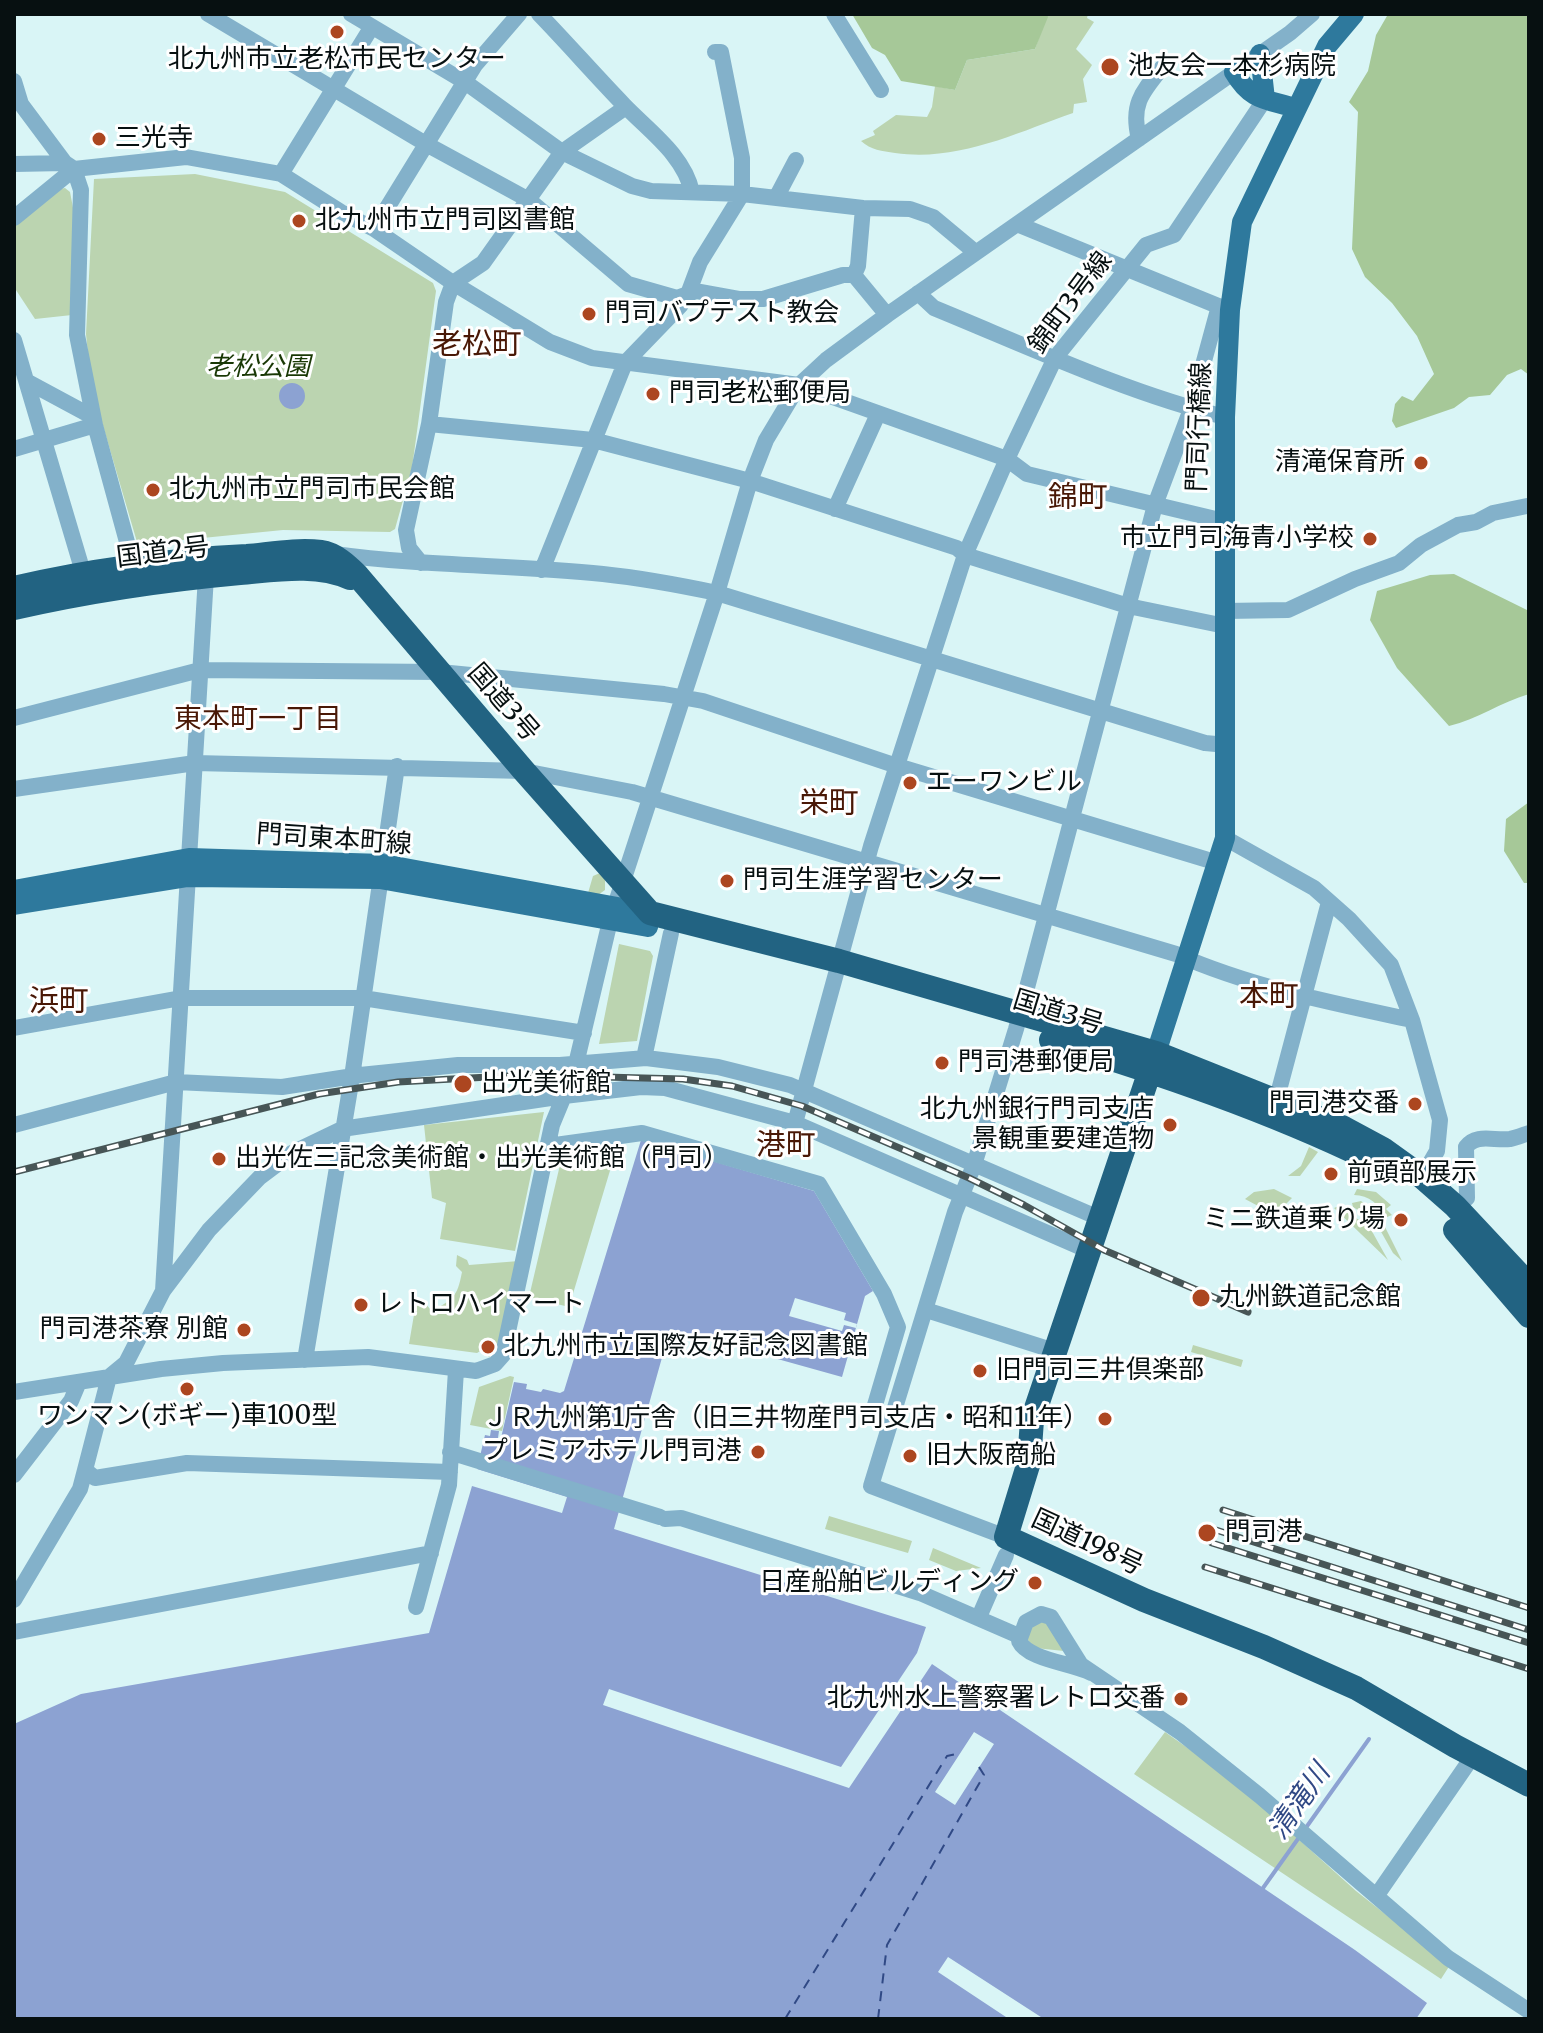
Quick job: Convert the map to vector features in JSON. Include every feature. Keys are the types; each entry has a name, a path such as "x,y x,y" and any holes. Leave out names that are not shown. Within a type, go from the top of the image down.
{"highway":[{"name":"国道2号","path":"14,608 134,577 321,561"},
{"name":"国道2号","path":"14,588 83,572 134,577 206,576 321,561"},
{"name":"国道3号","path":"321,561 348,566 524,771 623,880 639,918 837,968 1153,1062 1274,1110 1377,1163 1426,1197 1529,1316"},
{"name":"国道3号","path":"321,561 374,596"},
{"name":"国道198号","path":"1153,1062 1032,1420 1029,1462 1006,1546 1264,1647 1356,1688 1529,1785"},
{"name":"国道3号","path":"1274,1110 1344,1128 1383,1149 1455,1206 1529,1285"}],"main road":[{"name":"門司行橋線","path":"1153,1062 1182,956 1225,838 1225,308 1242,222 1327,46 1354,14"},
{"path":"1260,54 1265,99"},
{"path":"1234,72 1241,84 1256,97 1295,108"},
{"name":"門司東本町線","path":"14,905 188,868"},
{"name":"門司東本町線","path":"14,890 188,868 381,872 639,918"}],"street":[{"path":"351,14 465,82 562,152 632,186 651,191 742,194 863,208 910,209 933,217 975,252"},
{"path":"374,229 475,65 519,14"},
{"path":"539,14 670,150 692,192"},
{"path":"834,14 881,90"},
{"path":"644,1058 639,918 623,880 717,593 750,481 766,440 799,385 826,360 887,315 1260,54 1312,14"},
{"path":"212,15 426,144 529,200 628,284 677,298 696,291 740,299 763,299 843,275 854,275"},
{"path":"281,174 371,28"},
{"path":"542,570 625,363 676,311 688,294 700,262 742,194 742,158 721,52 715,52"},
{"path":"1139,139 1134,117 1141,94 1165,64"},
{"path":"14,81 21,104 69,166 81,190 77,335 94,421 134,577"},
{"name":"錦町3号線","path":"795,1123 864,869 930,660 965,555 1007,459 1055,358 1146,245 1174,235 1265,99"},
{"path":"421,563 409,548 406,530 429,424 446,302 453,283 483,263 562,152 626,107"},
{"path":"14,164 69,166 186,157 281,174 374,229 453,283 550,342 592,358 799,385 1007,459 1027,474 1224,521"},
{"path":"776,198 796,160"},
{"path":"14,218 69,166"},
{"path":"854,275 858,266 863,208"},
{"path":"979,1617 1006,1546 871,1486 1018,1022 1155,505 1225,308 1017,224"},
{"path":"854,275 887,315"},
{"path":"918,293 934,308 1055,358 1191,409 1225,417"},
{"path":"14,340 46,439 83,572"},
{"path":"28,382 94,421"},
{"path":"835,509 878,414"},
{"path":"14,449 94,421"},
{"path":"429,424 593,440 750,481 957,548 965,555 1128,606 1225,619 1288,610 1355,579 1399,563 1421,545 1458,525 1527,506"},
{"path":"321,561 391,561 660,581 717,593 1205,743 1227,745"},
{"path":"348,566 391,561"},
{"path":"163,1291 206,576"},
{"path":"14,718 200,670 440,672 683,697 897,766 1218,863"},
{"path":"14,789 195,763 524,771 650,798 864,869 1182,956 1303,997 1412,1020"},
{"path":"305,1360 352,1077 397,766"},
{"path":"1225,838 1314,888 1386,958 1412,1020 1440,1120 1437,1151 1422,1177"},
{"path":"1274,1110 1329,902"},
{"path":"14,1392 223,1363 368,1357 476,1371 495,1364 503,1355 552,1125 571,1085 584,1033 639,918"},
{"path":"14,1028 181,998 363,998 584,1033"},
{"path":"14,1125 176,1082 282,1087 458,1065 577,1063 644,1058 718,1067 790,1085 1099,1218"},
{"path":"14,1600 80,1489 109,1377 126,1363 163,1291 209,1230 260,1177 292,1153 342,1129 564,1096 641,1087 665,1088 795,1123 1089,1251"},
{"path":"548,1146 642,1133 819,1184 884,1294 898,1327 875,1405"},
{"path":"1455,1206 1467,1198 1466,1147 1469,1142 1476,1139 1509,1139 1529,1133"},
{"path":"926,1310 1055,1351"},
{"path":"416,1607 449,1485 456,1370"},
{"path":"15,1473 71,1401 79,1382"},
{"path":"450,1452 663,1518 681,1518 801,1554 920,1593 1019,1636"},
{"path":"85,1470 95,1478 187,1463 450,1472"},
{"path":"14,1632 431,1553"},
{"path":"1091,1673 1073,1654 1051,1617 1041,1614 1026,1622 1019,1636 1021,1647 1029,1654 1091,1673 1180,1732 1448,1958 1528,2011 1523,2019"},
{"path":"1377,1895 1473,1756"}],"green space":[{"path":"852,14 1047,14 1048,17 1035,49 967,60 955,90 901,81 885,55 872,48"},
{"path":"1047,14 1088,14 1087,18 1094,22 1076,49 1092,65 1083,79 1087,102 1074,104 1073,113 964,150 918,155 873,148 861,141 875,135 873,131 896,115 927,117 935,86 955,90 967,60 1035,49"},
{"path":"1529,14 1529,375 1521,369 1507,375 1490,395 1469,397 1454,408 1396,428 1392,421 1395,404 1402,396 1413,401 1434,374 1417,336 1392,303 1365,277 1352,249 1358,112 1349,102 1368,71 1376,35 1387,16"},
{"name":"老松公園","path":"195,174 285,192 433,283 436,291 412,468 395,529 390,532 283,530 142,544 137,542 101,419 89,364 86,334 94,179"},
{"path":"60,189 70,192 75,218 72,315 35,319 14,287 14,226"},
{"path":"1454,574 1529,611 1529,694 1449,726 1397,668 1370,620 1377,591 1430,575"},
{"path":"1529,802 1529,883 1524,883 1504,851 1506,819"},
{"path":"600,873 605,880 605,890 598,895 588,893 593,876"},
{"path":"619,944 650,951 653,956 637,1041 599,1044"},
{"path":"544,1112 515,1251 440,1239 446,1203 432,1198 424,1125"},
{"path":"618,1144 569,1307 529,1297 563,1152"},
{"path":"1309,1147 1318,1152 1300,1176 1288,1176 1301,1166"},
{"path":"1274,1189 1292,1198 1275,1215 1245,1199 1254,1192"},
{"path":"1357,1189 1376,1192 1391,1205 1386,1209 1392,1215 1387,1217 1373,1202 1354,1195"},
{"path":"1361,1201 1378,1213 1402,1261 1393,1253 1375,1221 1353,1207 1352,1203"},
{"path":"1341,1205 1343,1210 1369,1226 1388,1260 1334,1208"},
{"path":"457,1255 467,1260 469,1265 519,1261 499,1346 489,1357 482,1350 477,1353 409,1344 416,1303 421,1299 432,1311 456,1293 462,1272 456,1266"},
{"path":"1193,1345 1243,1360 1241,1367 1191,1352"},
{"path":"514,1377 502,1431 470,1425 479,1387"},
{"path":"829,1516 912,1541 908,1553 825,1529"},
{"path":"933,1548 981,1568 956,1571 929,1560"},
{"path":"1048,1621 1064,1651 1035,1648 1025,1637 1028,1623"},
{"path":"1165,1732 1233,1780 1356,1891 1450,1965 1441,1979 1134,1774"}],"water":[{"path":"292,383 301,387 305,396 301,405 292,409 283,405 279,396 283,387"},
{"path":"641,1140 814,1191 873,1291 865,1296 842,1377 670,1329 614,1529 926,1627 917,1653 841,1767 609,1689 603,1705 849,1788 932,1664 1355,1950 1427,2003 1416,2019 1044,2019 948,1957 938,1972 1009,2019 14,2019 14,1724 81,1694 429,1633 472,1486 562,1513 567,1497 477,1469 485,1435 490,1436 491,1430 499,1431 498,1438 501,1438 514,1382 527,1384 526,1389 541,1392 543,1389 564,1391"}],"pier":[{"path":"795,1298 846,1313 844,1320 857,1324 856,1328 844,1325 842,1331 789,1316"},
{"path":"974,1732 994,1744 955,1805 935,1792"}],"waterway":[{"name":"清滝川","path":"1305,1829 1369,1739"},
{"name":"清滝川","path":"1263,1888 1300,1836"}],"ferry route":[{"path":"785,2019 947,1756 960,1753"},
{"path":"878,2019 887,1945 984,1775 979,1767"}],"railway":[{"path":"14,1172 319,1094 398,1082 525,1075 683,1079 732,1086 802,1106 969,1178 1104,1250 1248,1312"},
{"path":"1223,1510 1529,1608"},
{"path":"1216,1530 1529,1630"},
{"path":"1212,1543 1529,1643"},
{"path":"1205,1567 1529,1669"}],"place":[{"name":"北九州市立老松市民センター","path":"337,32"},
{"name":"池友会一本杉病院","path":"1110,67"},
{"name":"三光寺","path":"99,139"},
{"name":"北九州市立門司図書館","path":"299,221"},
{"name":"門司バプテスト教会","path":"589,314"},
{"name":"門司老松郵便局","path":"653,394"},
{"name":"清滝保育所","path":"1421,463"},
{"name":"北九州市立門司市民会館","path":"153,490"},
{"name":"市立門司海青小学校","path":"1370,539"},
{"name":"エーワンビル","path":"910,783"},
{"name":"門司生涯学習センター","path":"727,881"},
{"name":"門司港郵便局","path":"942,1063"},
{"name":"出光美術館","path":"463,1084"},
{"name":"門司港交番","path":"1415,1104"},
{"name":"北九州銀行門司支店 景観重要建造物","path":"1170,1125"},
{"name":"出光佐三記念美術館・出光美術館（門司）","path":"219,1159"},
{"name":"前頭部展示","path":"1331,1174"},
{"name":"ミニ鉄道乗り場","path":"1401,1220"},
{"name":"九州鉄道記念館","path":"1201,1298"},
{"name":"レトロハイマート","path":"361,1305"},
{"name":"門司港茶寮 別館","path":"244,1330"},
{"name":"北九州市立国際友好記念図書館","path":"488,1347"},
{"name":"旧門司三井倶楽部","path":"980,1371"},
{"name":"ワンマン(ボギー)車100型","path":"187,1389"},
{"name":"ＪＲ九州第1庁舎（旧三井物産門司支店・昭和11年）","path":"1105,1419"},
{"name":"プレミアホテル門司港","path":"758,1452"},
{"name":"旧大阪商船","path":"910,1456"},
{"name":"門司港","path":"1207,1533"},
{"name":"日産船舶ビルディング","path":"1035,1583"},
{"name":"北九州水上警察署レトロ交番","path":"1181,1699"}],"district":[{"name":"老松町","path":"477,346"},
{"name":"錦町","path":"1078,499"},
{"name":"東本町一丁目","path":"258,720"},
{"name":"栄町","path":"829,805"},
{"name":"本町","path":"1269,998"},
{"name":"浜町","path":"59,1003"},
{"name":"港町","path":"786,1147"}]}
